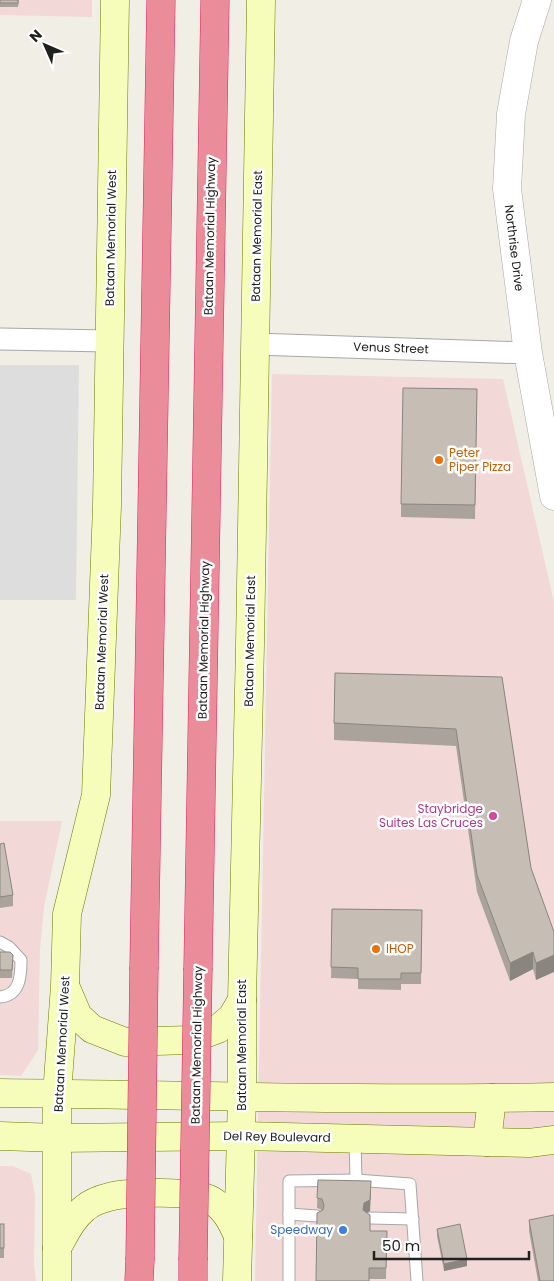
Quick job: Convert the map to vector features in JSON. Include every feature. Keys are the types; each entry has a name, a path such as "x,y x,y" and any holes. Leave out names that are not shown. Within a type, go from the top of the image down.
{"highway":[{"path":"139,1271 161,0"},
{"name":"Bataan Memorial Highway","path":"193,1271 215,0"}],"main road":[{"name":"Bataan Memorial West","path":"57,1281 57,1094 65,986 67,914 96,795 107,506 115,0"},
{"name":"Bataan Memorial East","path":"237,1281 242,1096 242,1000 261,0"},
{"path":"65,986 78,1016 92,1029 125,1042 189,1040 218,1029 232,1018 242,1000"},
{"path":"0,1093 554,1097"},
{"path":"487,1142 492,1098"},
{"name":"Del Rey Boulevard","path":"0,1136 58,1138 241,1136 546,1144"},
{"path":"57,1248 75,1218 85,1208 96,1201 123,1194 188,1194 201,1196 212,1201 223,1210 238,1236"}],"street":[{"name":"Northrise Drive","path":"537,0 524,41 510,114 507,190 528,353 554,496"},
{"path":"0,339 109,341"},
{"name":"Venus Street","path":"254,344 528,353"}],"lane":[{"path":"0,942 9,946 21,960 21,976 18,986 13,993 0,997"},
{"path":"355,1139 356,1180"},
{"path":"289,1281 289,1180 356,1180 410,1184 417,1281"},
{"path":"289,1214 317,1216"},
{"path":"370,1218 412,1219"}],"shaded area":[{"path":"0,0 92,0 92,17 0,15"},
{"path":"0,365 79,365 76,600 0,600"},
{"path":"272,374 503,379 554,602 554,1281 255,1281"},
{"path":"0,821 62,821 44,907 40,949 38,1050 21,1076 0,1075"},
{"path":"0,1166 13,1166 31,1174 35,1196 34,1264 36,1281 0,1281"}],"building":[{"path":"0,0 18,0 18,3 0,3"},
{"name":"Peter Piper Pizza","path":"403,388 477,389 475,505 401,504"},
{"name":"Staybridge Suites Las Cruces","path":"335,673 502,677 531,868 554,932 554,955 536,963 533,952 510,963 477,875 456,729 334,723"},
{"path":"4,843 13,895 0,897 0,844"},
{"name":"IHOP","path":"332,909 422,910 421,973 401,973 401,979 358,979 358,968 331,967"},
{"path":"0,952 10,952 13,955 12,970 0,970"},
{"name":"Speedway","path":"318,1180 371,1181 370,1200 364,1203 363,1210 370,1215 370,1231 387,1231 386,1268 369,1268 369,1281 316,1281 317,1213 323,1210 324,1205 322,1199 317,1198"},
{"path":"554,1215 554,1281 540,1281 529,1220"},
{"path":"0,1224 4,1224 4,1248 0,1248"},
{"path":"460,1224 467,1259 444,1264 437,1229"}],"place":[{"name":"Peter Piper Pizza","path":"439,460"},
{"name":"Staybridge Suites Las Cruces","path":"493,816"},
{"name":"IHOP","path":"376,949"},
{"name":"Speedway","path":"343,1230"}]}
